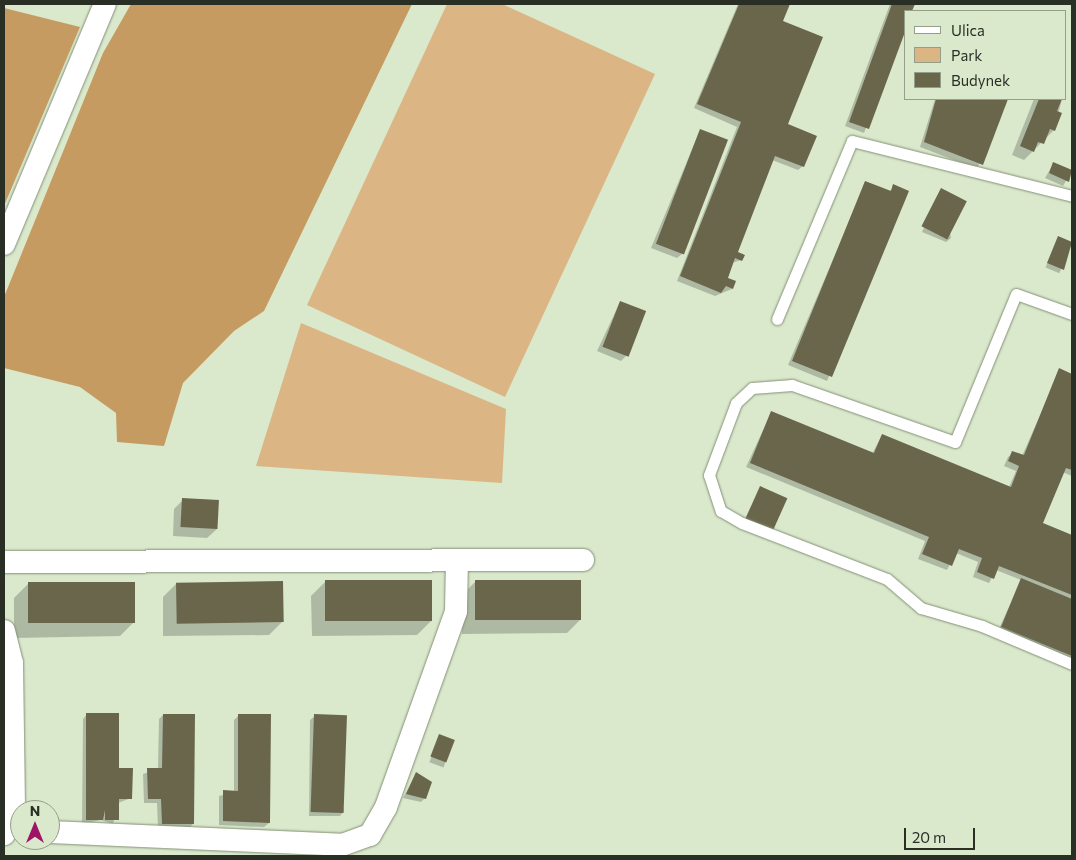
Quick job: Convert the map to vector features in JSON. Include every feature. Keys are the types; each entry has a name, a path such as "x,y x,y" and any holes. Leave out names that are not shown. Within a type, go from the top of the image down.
{"street":[{"path":"4,244 106,4"},
{"path":"60,832 342,845 370,835 386,807 456,611 457,560"},
{"path":"4,562 583,560"},
{"path":"4,631 12,663 14,800"}],"lane":[{"path":"777,319 852,141 1072,196"},
{"path":"1072,314 1016,294 955,442 792,386 752,388 736,403 709,475 722,511 742,523 887,579 921,608 982,626 1072,664"}],"green space":[{"path":"447,4 502,4 655,74 505,397 307,305"},
{"path":"301,323 506,409 502,483 256,466"}],"shaded area":[{"path":"131,4 412,4 264,311 234,331 183,383 164,446 117,442 116,413 80,387 4,368 4,297 103,53"},
{"path":"4,8 80,27 4,206"}],"building":[{"path":"739,4 790,4 783,21 823,37 788,124 817,136 804,167 775,156 738,252 745,255 742,261 735,258 728,278 736,281 733,289 726,286 721,293 680,276 741,122 697,104"},
{"path":"892,4 915,4 912,10 904,10 904,35 869,129 849,122"},
{"path":"936,100 1008,100 983,165 924,142"},
{"path":"1039,100 1062,100 1057,111 1062,113 1055,131 1050,129 1044,144 1038,142 1034,152 1020,146"},
{"path":"700,129 728,140 684,255 656,244"},
{"path":"1053,162 1072,170 1069,182 1049,173"},
{"path":"865,181 891,191 893,184 909,191 832,377 792,361"},
{"path":"941,188 967,201 947,239 921,226"},
{"path":"1058,236 1072,242 1064,270 1047,263"},
{"path":"620,301 646,311 629,357 602,347"},
{"path":"1059,368 1072,374 1072,470 1066,468 1043,523 1072,535 1072,595 999,566 994,579 977,572 982,558 959,549 952,566 922,554 929,537 750,463 771,411 874,453 882,434 1011,487 1019,466 1008,461 1012,451 1024,455"},
{"path":"760,486 787,498 773,531 745,519"},
{"path":"182,498 219,500 217,529 180,527"},
{"path":"1021,578 1072,599 1072,656 1001,627"},
{"path":"325,580 432,580 432,621 325,621"},
{"path":"475,580 581,580 581,620 475,620"},
{"path":"283,581 284,622 177,624 176,583"},
{"path":"28,582 135,582 135,623 28,623"},
{"path":"86,713 119,713 119,768 133,768 132,799 119,799 119,820 105,820 105,810 103,820 86,820"},
{"path":"163,714 195,714 194,824 162,824 161,799 148,799 147,768 162,768"},
{"path":"238,714 271,714 270,823 223,821 223,790 238,791"},
{"path":"314,714 347,715 344,813 311,812"},
{"path":"439,734 455,740 446,762 430,756"},
{"path":"416,772 432,782 426,799 406,794"}]}
